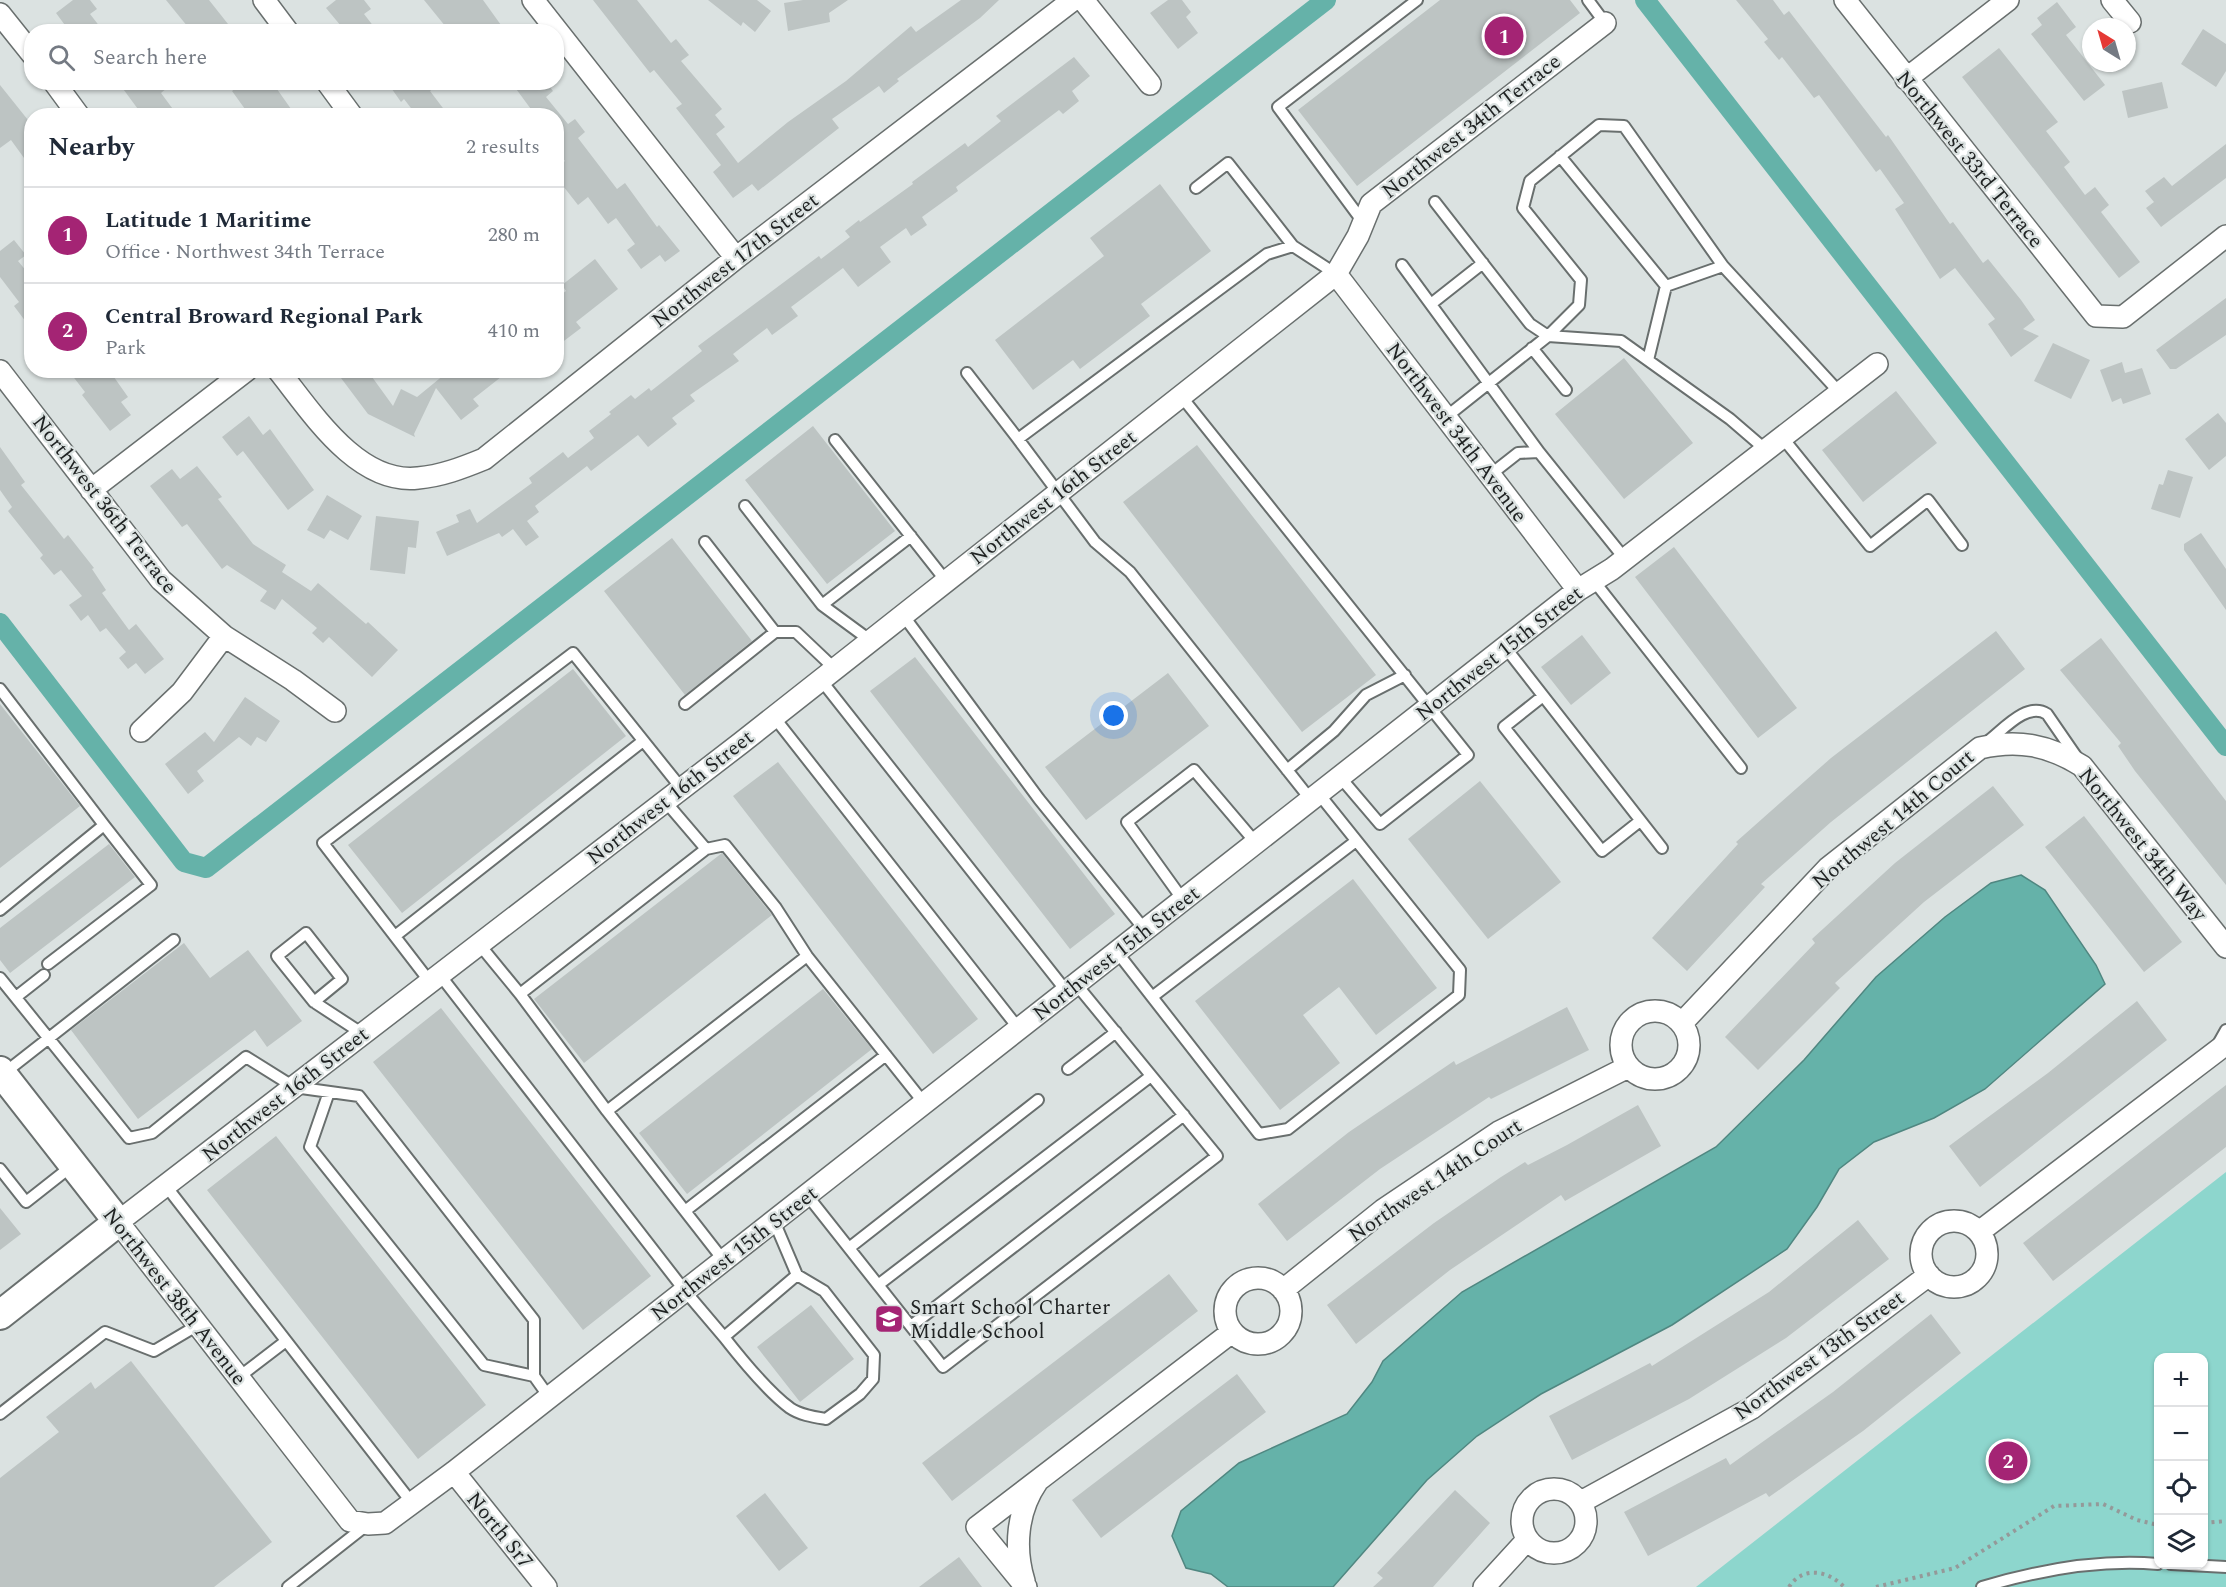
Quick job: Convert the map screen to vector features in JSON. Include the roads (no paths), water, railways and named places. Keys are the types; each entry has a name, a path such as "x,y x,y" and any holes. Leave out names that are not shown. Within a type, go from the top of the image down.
{"street":[{"path":"264,0 282,24"},
{"path":"533,0 552,24"},
{"name":"Northwest 17th Street","path":"284,378 338,445 381,473 416,479 456,470 484,459 736,258 1073,0"},
{"path":"1083,0 1150,84"},
{"name":"Northwest 33rd Terrace","path":"1845,0 2096,316 2123,317 2226,236"},
{"path":"1906,79 2008,0"},
{"path":"2112,0 2127,18"},
{"path":"0,14 24,44"},
{"name":"Northwest 34th Terrace","path":"1336,274 1364,223 1371,204 1605,23"},
{"path":"564,39 736,258"},
{"path":"60,90 73,108"},
{"path":"333,90 346,108"},
{"name":"Northwest 16th Street","path":"0,1315 774,717 1336,274"},
{"name":"Northwest 34th Avenue","path":"1336,274 1490,475 1586,585"},
{"name":"Northwest 15th Street","path":"359,1522 385,1523 454,1472 1505,647 1586,585 1625,559 1877,364"},
{"name":"Northwest 36th Terrace","path":"0,371 161,580 224,636 293,680 335,711"},
{"path":"91,490 237,378"},
{"path":"141,731 182,692 224,636"},
{"name":"Northwest 14th Court","path":"1682,1023 1828,868 1980,748 2018,743"},
{"name":"Northwest 34th Way","path":"2018,743 2051,749 2082,766 2225,947"},
{"path":"1659,1011 1671,1015 1682,1023 1689,1035 1690,1048 1686,1062 1677,1072 1665,1078 1652,1080 1639,1076 1628,1067 1622,1056 1621,1042 1625,1029 1633,1019 1645,1012 1659,1011"},
{"path":"1979,1232 2226,1044"},
{"name":"Northwest 14th Court","path":"1283,1290 1383,1210 1499,1132 1628,1067"},
{"name":"Northwest 38th Avenue","path":"1,1073 239,1377 359,1522"},
{"path":"1956,1221 1969,1224 1979,1232 1985,1243 1987,1256 1983,1269 1976,1279 1964,1285 1951,1287 1938,1283 1929,1275 1922,1264 1921,1251 1924,1239 1932,1228 1944,1222 1956,1221"},
{"name":"Northwest 13th Street","path":"1581,1502 1752,1408 1929,1275"},
{"path":"1261,1278 1273,1282 1283,1290 1289,1301 1290,1314 1287,1327 1278,1337 1267,1343 1254,1344 1242,1340 1232,1332 1226,1320 1225,1308 1228,1295 1237,1285 1248,1279 1261,1278"},
{"path":"1026,1586 977,1527 1042,1475 1232,1332"},
{"name":"North Sr7","path":"454,1472 546,1587"},
{"path":"1026,1586 1019,1560 1018,1534 1029,1497 1042,1475"},
{"path":"1547,1489 1560,1489 1571,1493 1581,1502 1586,1513 1586,1526 1581,1538 1573,1547 1561,1552 1549,1553 1537,1548 1527,1540 1522,1528 1522,1515 1535,1494 1547,1489"},
{"path":"1484,1587 1527,1540"}],"lane":[{"path":"1364,223 1278,107 1417,0"},
{"path":"1588,0 1605,23"},
{"path":"1446,417 1548,336 1579,305 1581,280 1523,208 1530,181 1599,125 1624,126 1723,266 1840,393"},
{"path":"1560,156 1666,286"},
{"path":"1196,188 1228,163 1293,246 1336,274"},
{"path":"1435,201 1530,324 1548,336 1621,340 1730,419 1774,444 1870,546 1928,500 1962,545"},
{"path":"1018,440 1267,254 1293,246"},
{"path":"1431,304 1483,263"},
{"path":"1402,265 1539,452 1625,559"},
{"path":"1666,286 1723,266"},
{"path":"1648,360 1666,286"},
{"path":"1533,348 1566,390"},
{"path":"967,373 1095,542 1130,572 1287,770 1356,841 1460,970 1459,995 1287,1129 1259,1134 1118,952"},
{"path":"1181,396 1468,755 1380,824 1340,777"},
{"path":"835,440 946,581"},
{"path":"1490,475 1518,453 1539,452"},
{"path":"745,506 822,604 871,641"},
{"path":"822,604 911,536"},
{"path":"705,543 775,632"},
{"path":"1586,585 1741,768"},
{"path":"903,615 1032,789 1145,930"},
{"path":"685,704 775,632 796,632 1072,988 1116,1032 1217,1156 943,1367 807,1195"},
{"path":"1505,647 1662,848"},
{"path":"706,849 643,741 573,653 323,843 395,936 435,978 742,1359 790,1408 826,1419 860,1394 873,1379 874,1355 824,1291 797,1275 774,1221"},
{"path":"1287,770 1334,731 1366,695 1405,675"},
{"path":"0,689 151,885 48,964"},
{"path":"1543,696 1504,727 1602,851 1640,820"},
{"path":"1980,748 2027,712 2041,710 2047,714 2082,766"},
{"path":"774,717 1019,1029"},
{"path":"395,936 643,741"},
{"path":"1183,900 1127,822 1185,776 1194,770 1256,843"},
{"path":"0,910 104,825"},
{"path":"1152,997 1356,841"},
{"path":"520,994 706,849 725,845 776,908 807,956 924,1103"},
{"path":"314,1002 342,979 306,933 277,956 314,1002 363,1034"},
{"path":"1,1073 174,940"},
{"path":"479,944 520,994 607,1111 724,1261"},
{"path":"607,1111 807,956"},
{"path":"16,997 44,975"},
{"path":"0,978 129,1138 152,1133 246,1057 294,1087 359,1096 534,1320 534,1376 549,1397"},
{"path":"2207,1058 2226,1030"},
{"path":"1068,1070 1116,1032"},
{"path":"685,1210 886,1055"},
{"path":"878,1285 1151,1076"},
{"path":"329,1092 310,1147 484,1365 534,1376"},
{"path":"849,1248 1038,1100"},
{"path":"911,1326 1184,1115"},
{"path":"0,1169 26,1202 73,1165"},
{"path":"166,1186 412,1503"},
{"path":"724,1337 797,1275"},
{"path":"0,1414 105,1332 154,1351 198,1325"},
{"path":"239,1377 286,1341"},
{"path":"288,1587 359,1522"},
{"path":"1982,1587 2062,1568 2105,1563 2154,1564"},
{"path":"2208,1566 2226,1567"}],"waterway":[{"path":"0,623 184,862 206,868 1326,0"},
{"path":"1645,0 2226,746"}],"place":[{"name":"Latitude 1 Maritime","path":"1504,36"},
{"name":"Smart School Charter Middle School","path":"889,1319"},
{"name":"Central Broward Regional Park","path":"2008,1461"}]}
